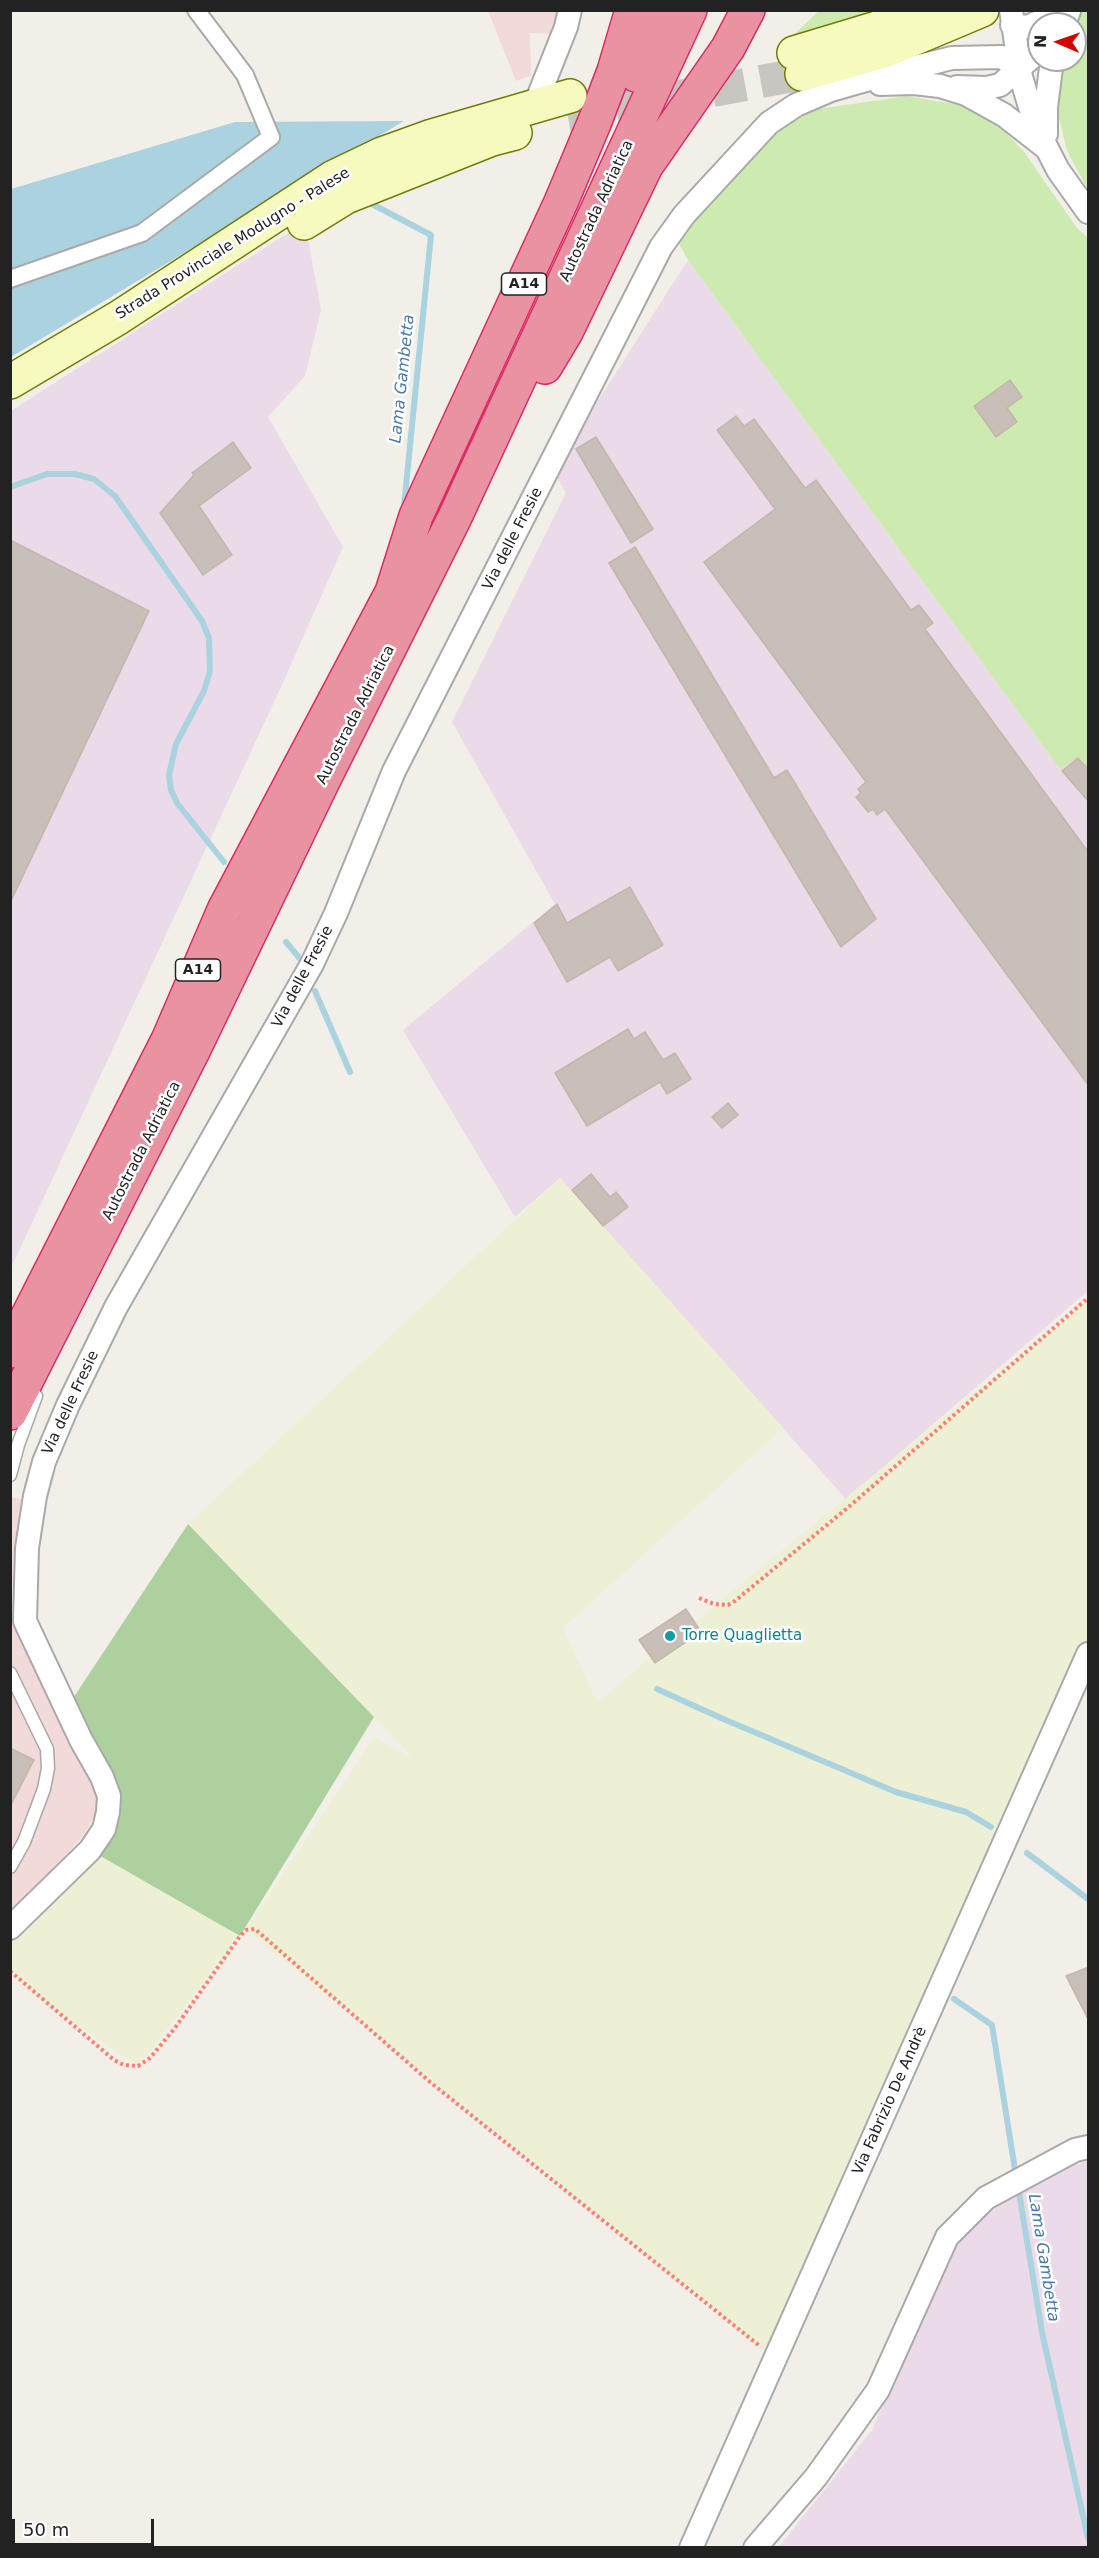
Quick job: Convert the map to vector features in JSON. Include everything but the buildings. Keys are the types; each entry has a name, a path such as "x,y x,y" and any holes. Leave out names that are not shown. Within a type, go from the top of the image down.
{"highway":[{"name":"A14","path":"407,554 416,516 561,202 614,71 632,10"},
{"name":"Autostrada Adriatica","path":"10,1413 180,1046 224,910 392,592 407,554 606,147 663,10"},
{"name":"Autostrada Adriatica","path":"10,1352 180,1046 323,781 455,517 690,10"},
{"name":"A14","path":"455,517 566,332 646,166 728,48 748,10"},
{"name":"A14","path":"728,48 767,10"}],"main road":[{"path":"921,10 798,64 887,50 982,10"},
{"name":"Strada Provinciale Modugno - Palese","path":"10,382 118,318 326,182 382,154 432,136 535,105 569,107 346,197 10,402"}],"street":[{"path":"10,279 142,233 271,137 245,75 196,10"},
{"path":"535,105 566,27 570,10"},
{"path":"1012,18 1027,27 1043,20 1053,10"},
{"path":"969,57 994,45 1012,18"},
{"path":"1012,18 1020,70 1036,127 1070,188 1089,212"},
{"path":"858,84 922,64 969,57 1002,57 1020,70"},
{"path":"858,84 914,83 987,88 1000,85 1027,63"},
{"path":"1046,148 1046,107 1050,72"},
{"name":"Via delle Fresie","path":"10,1928 90,1850 104,1829 108,1812 109,1796 102,1777 81,1740 25,1622 27,1548 35,1496 44,1462 68,1405 116,1306 312,964 336,913 394,771 661,247 684,215 769,123 796,105 831,90 858,84"},
{"path":"940,86 966,94 1004,116 1046,148"},
{"name":"Via Fabrizio De Andrè","path":"691,2547 1089,1654"},
{"path":"755,2547 816,2477 878,2390 946,2237 986,2198 1075,2150 1089,2147"}],"lane":[{"path":"129,1089 180,1046"},
{"path":"171,1125 180,1046"},
{"path":"10,1475 31,1407 42,1386"},
{"path":"10,1673 47,1749 48,1768 44,1789 24,1842 10,1867"}],"path":[{"path":"699,1598 714,1605 728,1605 735,1601 850,1505 1089,1298"},
{"path":"10,1971 114,2060 124,2065 138,2066 150,2058 175,2028 240,1936 246,1930 255,1929 430,2082 775,2358"}],"shaded area":[{"path":"488,11 562,11 556,34 530,33 531,76 516,81"},
{"path":"305,222 321,310 305,376 268,417 343,547 281,687 11,1268 11,411"},
{"path":"688,260 1060,769 1076,757 1088,771 1088,1291 846,1499 560,1178 515,1217 403,1030 555,904 452,722 566,493 553,471"},
{"path":"11,1497 26,1500 14,1599 17,1620 100,1793 101,1802 86,1832 35,1892 11,1915"},
{"path":"1088,2161 1088,2547 778,2548 872,2430 945,2263 967,2230 997,2207 1074,2165"}],"green space":[{"path":"819,11 898,11 787,41"},
{"path":"1088,11 1088,190 1067,151 1057,109 1059,72 1087,72 1087,12 1079,12"},
{"path":"907,96 959,105 1000,126 1025,153 1077,228 1088,238 1088,770 1078,758 1060,769 688,260 677,240 760,147 787,124 818,109"},
{"path":"560,1178 783,1428 563,1628 597,1702 1088,1299 1088,1647 775,2358 246,1930 374,1737 414,1759 188,1524"},
{"path":"188,1524 374,1717 240,1936 90,1850 108,1812 66,1709"},
{"path":"90,1850 240,1936 138,2066 65,2018 11,1974 10,1919"}],"water":[{"path":"404,121 11,357 11,189 235,122"}],"waterway":[{"name":"Lama Gambetta","path":"368,202 431,235 404,506"},
{"path":"10,487 47,474 75,474 94,479 115,496 202,621 209,638 210,671 204,691 176,744 169,775 171,790 177,803 224,862"},
{"path":"286,942 302,961"},
{"path":"315,991 350,1072"},
{"path":"657,1689 896,1792 966,1812 991,1827"},
{"path":"1027,1853 1088,1899"},
{"name":"Lama Gambetta","path":"954,1999 992,2025 1016,2176"},
{"name":"Lama Gambetta","path":"1018,2186 1042,2332 1088,2538"}],"tunnel":[{"path":"568,117 802,74"}],"place":[{"name":"Torre Quaglietta","path":"670,1636"}]}
